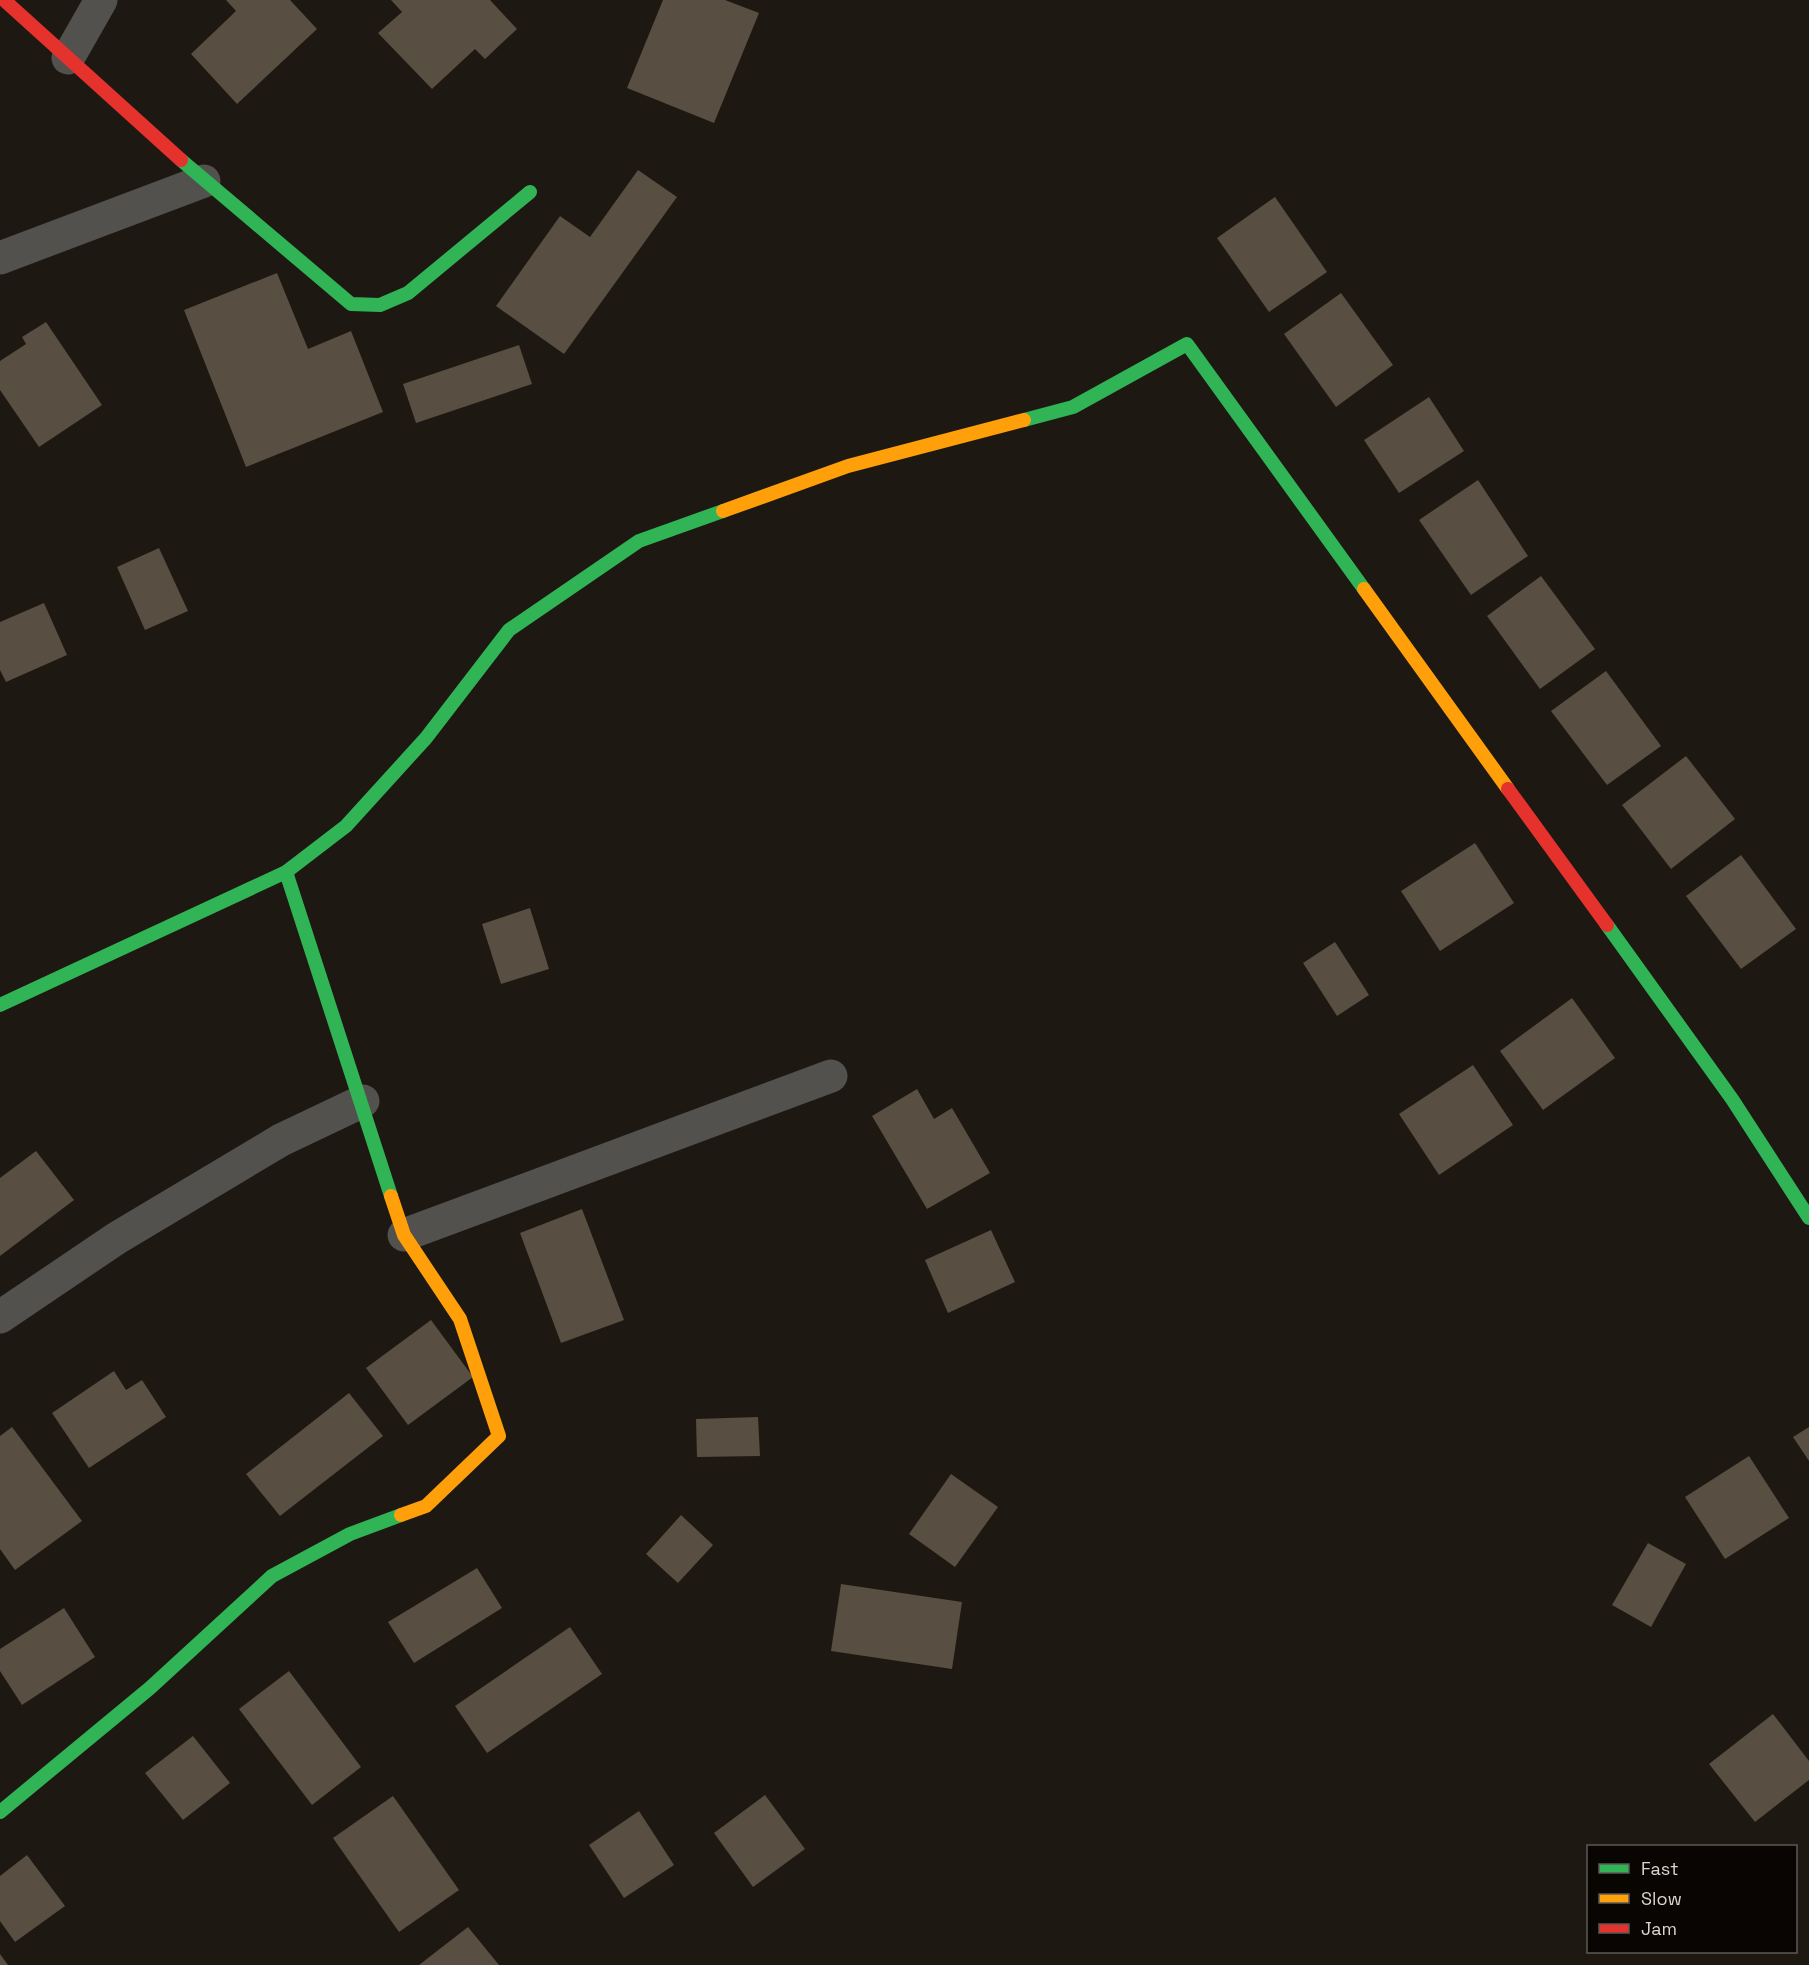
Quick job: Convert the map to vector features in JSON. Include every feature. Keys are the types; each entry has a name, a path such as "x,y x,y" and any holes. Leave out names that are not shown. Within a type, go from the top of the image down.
{"street":[{"path":"4,0 204,181 351,304 380,305 408,293 530,192"},
{"path":"68,58 100,0"},
{"path":"0,258 204,181"},
{"path":"0,1005 286,872 346,826 426,738 509,630 639,541 848,466 1073,407 1187,344 1725,1090 1809,1218"},
{"path":"0,1812 150,1688 272,1576 350,1534 426,1506 499,1437 460,1319 404,1235 363,1101 286,872"},
{"path":"404,1235 831,1076"},
{"path":"0,1317 148,1219 281,1140 363,1101"}],"building":[{"path":"226,0 290,0 317,29 237,104 191,54 236,11"},
{"path":"391,0 490,0 517,29 485,59 475,49 432,89 378,33 402,12"},
{"path":"663,0 725,0 759,13 714,123 627,88"},
{"path":"638,170 677,197 564,354 496,306 560,216 590,237"},
{"path":"1275,197 1327,272 1269,312 1217,238"},
{"path":"277,273 308,349 351,331 383,412 246,467 184,310"},
{"path":"1341,293 1393,365 1336,407 1284,334"},
{"path":"46,322 102,405 39,447 0,390 0,361 26,344 22,337"},
{"path":"519,345 532,384 416,423 403,384"},
{"path":"1429,397 1464,451 1399,493 1364,440"},
{"path":"1478,480 1528,556 1471,595 1419,520"},
{"path":"159,548 188,611 145,630 117,567"},
{"path":"1541,576 1595,649 1540,689 1487,616"},
{"path":"44,603 67,655 6,682 0,670 0,622"},
{"path":"1606,671 1661,746 1607,785 1551,711"},
{"path":"1686,756 1735,819 1671,869 1622,805"},
{"path":"1475,843 1514,903 1440,951 1401,891"},
{"path":"1741,855 1796,929 1741,969 1686,896"},
{"path":"530,908 549,969 501,984 482,924"},
{"path":"1335,942 1369,995 1337,1016 1303,963"},
{"path":"1572,998 1615,1058 1543,1110 1500,1051"},
{"path":"1473,1065 1513,1125 1439,1175 1399,1114"},
{"path":"917,1089 934,1119 952,1108 990,1173 927,1209 872,1116"},
{"path":"36,1151 74,1200 0,1256 0,1178"},
{"path":"582,1209 624,1320 561,1343 520,1233"},
{"path":"991,1230 1015,1282 948,1313 925,1260"},
{"path":"431,1320 473,1377 408,1425 366,1368"},
{"path":"114,1371 126,1390 142,1380 166,1417 89,1468 52,1413"},
{"path":"349,1393 383,1436 280,1516 246,1474"},
{"path":"758,1417 760,1456 697,1457 696,1419"},
{"path":"12,1427 82,1521 15,1570 0,1549 0,1436"},
{"path":"1809,1427 1809,1461 1793,1437"},
{"path":"1749,1456 1789,1518 1725,1559 1685,1497"},
{"path":"951,1474 998,1507 955,1567 909,1534"},
{"path":"681,1515 713,1545 678,1583 646,1554"},
{"path":"1648,1543 1686,1564 1651,1627 1612,1605"},
{"path":"477,1568 502,1608 414,1663 388,1622"},
{"path":"841,1584 962,1602 952,1669 831,1651"},
{"path":"64,1608 95,1657 22,1705 0,1671 0,1649"},
{"path":"570,1627 602,1674 487,1753 455,1706"},
{"path":"289,1671 361,1767 312,1805 239,1709"},
{"path":"1773,1714 1809,1761 1809,1780 1755,1822 1709,1764"},
{"path":"193,1736 230,1783 183,1820 145,1773"},
{"path":"765,1795 805,1849 753,1887 714,1833"},
{"path":"393,1796 459,1890 399,1932 333,1838"},
{"path":"639,1811 674,1865 624,1898 589,1845"},
{"path":"27,1855 65,1906 15,1942 0,1921 0,1876"},
{"path":"468,1927 499,1965 419,1965"},
{"path":"0,1954 8,1965 0,1965"}],"traffic: fast":[{"path":"181,160 351,304 380,305 408,293 530,192"},
{"path":"1024,420 1073,407 1187,344 1364,589"},
{"path":"286,872 346,826 426,738 509,630 639,541 723,511"},
{"path":"0,1005 286,872 391,1196"},
{"path":"1607,925 1732,1099 1809,1218"},
{"path":"0,1812 150,1688 272,1576 350,1534 401,1515"}],"traffic: slow":[{"path":"723,511 848,466 1024,420"},
{"path":"1364,589 1508,789"},
{"path":"391,1196 404,1235 460,1319 499,1436 426,1506 401,1515"}],"traffic: jam":[{"path":"4,0 181,160"},
{"path":"1508,789 1607,925"}]}
